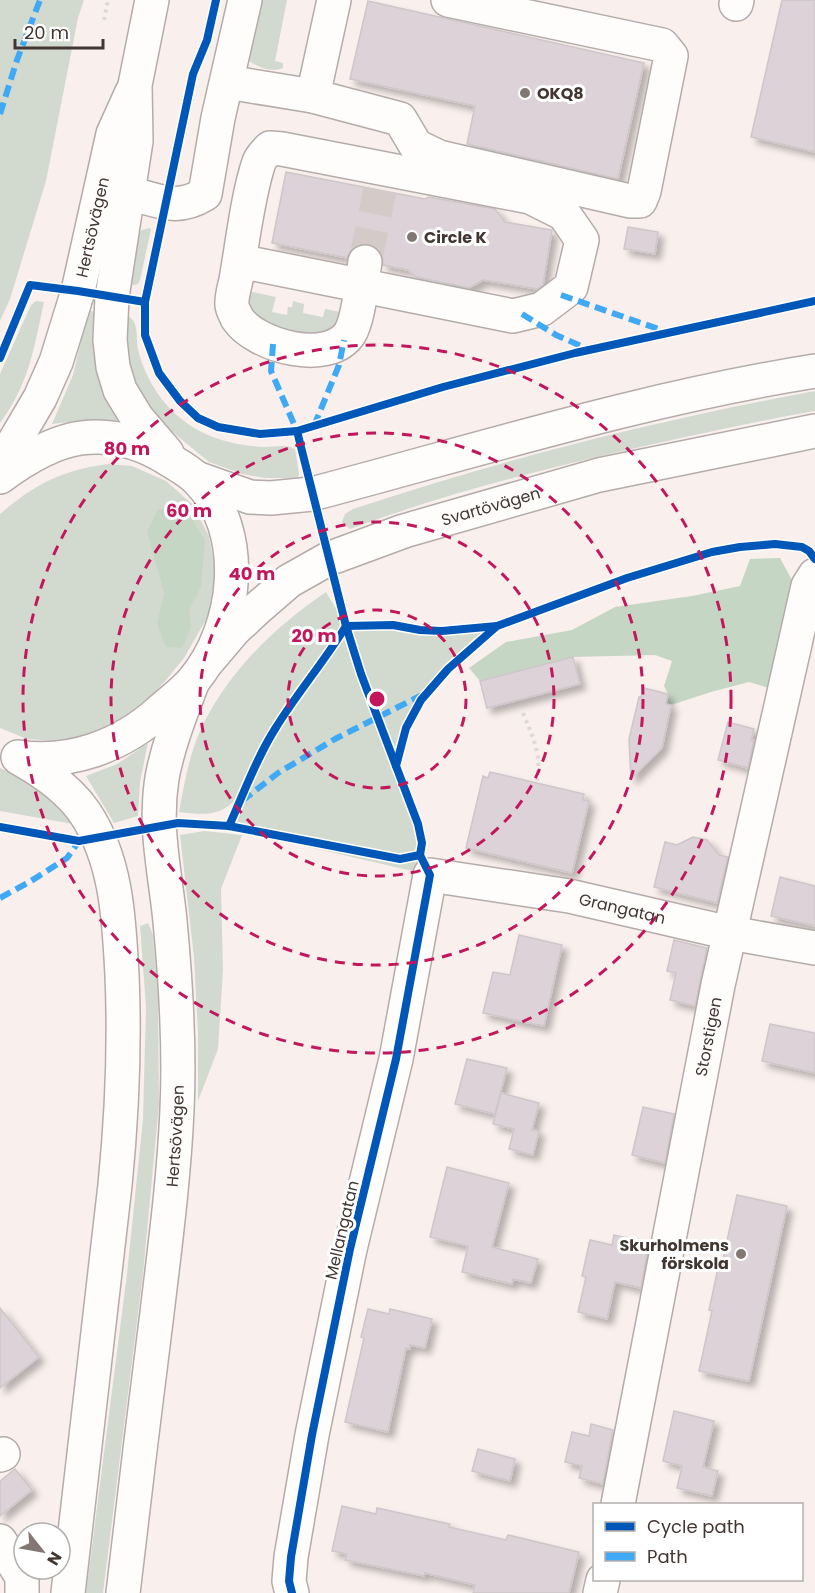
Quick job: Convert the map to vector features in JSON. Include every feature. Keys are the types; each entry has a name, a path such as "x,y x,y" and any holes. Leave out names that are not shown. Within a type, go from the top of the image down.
{"main road":[{"name":"Hertsövägen","path":"123,1593 165,1246 176,1132 179,1054 177,993 159,826 162,779 171,741 199,672 225,617 231,589 232,560 227,531 213,500 137,418 120,390 113,367 110,340 111,305 136,141 135,85 152,0"},
{"path":"245,0 218,118 205,194 250,202"},
{"path":"313,96 334,0"},
{"path":"227,82 313,96 400,120 416,146 439,157 630,201 640,201 644,191 671,56 662,45 448,0"},
{"name":"Hertsövägen","path":"0,466 40,398 56,362 78,291 113,134 135,85"},
{"path":"239,261 363,274 513,316 542,309 571,287 582,240 564,214 530,197 382,179 270,148 259,159 250,202 239,261 232,306 238,319 273,344 314,350 329,348 344,340 354,323 363,274"},
{"name":"Hertsövägen","path":"128,193 177,205 191,202 205,194"},
{"path":"0,477 42,451 80,438 111,437 151,448 187,472 250,497 271,498 312,494 573,424 756,380 815,371"},
{"name":"Svartövägen","path":"199,672 234,630 267,600 289,581 328,559 404,531 599,475 815,431"},
{"name":"Storstigen","path":"618,1503 730,933 808,586 815,575"},
{"path":"10,754 55,760 85,754 105,746 148,722 199,672"},
{"path":"10,754 54,780 84,812 98,836 107,862 114,887 119,922 123,1010 121,1120 116,1185 68,1593"},
{"name":"Grangatan","path":"430,875 569,896 730,933 815,948"},
{"name":"Mellangatan","path":"292,1593 289,1581 291,1557 312,1435 350,1249 396,1059 430,875"},
{"path":"0,1541 22,1577 22,1593"}],"path":[{"path":"104,20 108,0"},
{"path":"523,713 539,763 540,772 535,788"}],"shaded area":[{"path":"0,0 84,0 78,18 46,181 10,299 0,321"},
{"path":"257,0 287,0 275,61 283,63 283,68 274,70 264,68 248,60"},
{"path":"151,229 140,280 138,284 123,288 136,235"},
{"path":"248,291 276,297 272,312 287,315 288,307 292,307 293,301 304,304 303,313 323,317 325,309 341,312 338,330 295,340 247,312"},
{"path":"36,301 44,302 29,365 18,394 0,423 0,374 31,305"},
{"path":"88,311 100,312 100,372 117,420 86,420 52,424 73,375"},
{"path":"123,314 134,322 137,346 148,378 175,413 197,430 222,440 250,446 284,446 295,449 298,478 265,478 242,474 209,462 153,416 128,378"},
{"path":"815,391 815,411 689,436 547,469 448,496 350,529 342,522 345,514 353,509 524,457 640,428"},
{"path":"108,464 132,466 166,481 192,504 209,536 216,572 208,616 184,658 166,680 150,697 121,719 87,736 56,741 27,739 0,728 0,514 25,494 50,480 77,470"},
{"path":"326,592 347,627 455,631 497,621 414,710 395,764 430,875 234,830 250,785 233,802 219,811 203,814 179,812 196,741 224,690 253,653 288,621"},
{"path":"148,743 140,782 138,816 114,823 86,776 117,764"},
{"path":"0,768 35,783 59,800 73,824 0,811"},
{"path":"204,831 242,835 221,889 223,971 218,1049 198,1101 198,1034 194,957 180,835"},
{"path":"148,923 153,935 158,997 159,1104 143,1274 103,1593 86,1593 127,1274 143,1119 146,1007 140,926"}],"green space":[{"path":"158,509 187,511 205,540 201,587 189,610 191,628 182,648 166,647 157,624 164,593 147,531"},
{"path":"780,558 793,582 769,688 749,682 671,705 666,704 668,694 664,686 672,661 655,655 573,657 480,681 469,668 506,642 572,630 615,607 692,596 740,586 750,559"}],"building":[{"path":"782,0 815,0 815,152 751,137"},
{"name":"OKQ8","path":"368,1 644,63 618,179 467,144 475,106 350,79"},
{"name":"Circle K","path":"286,172 425,199 429,197 495,209 505,222 552,230 543,285 537,289 483,280 469,288 416,277 408,270 383,265 382,255 376,247 368,244 358,245 351,250 347,258 272,243"},
{"path":"628,227 658,232 655,254 624,249"},
{"path":"573,657 580,684 487,708 480,681"},
{"path":"644,688 668,694 666,704 671,705 662,748 631,779 629,739 639,697"},
{"path":"728,722 754,729 748,768 718,760"},
{"path":"490,772 584,794 583,800 589,801 572,873 466,848 483,776 488,778"},
{"path":"693,837 707,840 719,855 728,857 717,903 654,887 665,842 677,845"},
{"path":"780,877 815,886 815,926 771,916"},
{"path":"519,935 562,945 544,1026 483,1013 493,972 510,975"},
{"path":"674,940 707,948 695,1006 670,1000 676,973 667,971"},
{"path":"770,1024 815,1033 815,1073 762,1061"},
{"path":"467,1059 507,1068 495,1114 455,1104"},
{"path":"501,1093 539,1103 532,1130 539,1131 533,1155 509,1149 514,1129 493,1124"},
{"path":"643,1107 674,1114 665,1163 632,1155"},
{"path":"447,1167 509,1183 492,1247 538,1259 531,1283 513,1279 512,1284 462,1272 468,1246 430,1237"},
{"path":"737,1195 787,1206 749,1381 699,1371 712,1311 709,1310 718,1268 721,1268"},
{"path":"614,1235 649,1243 641,1288 615,1282 607,1319 578,1312 586,1277 582,1276 590,1240 612,1245"},
{"path":"0,1308 39,1357 0,1388"},
{"path":"368,1309 389,1314 390,1309 432,1319 425,1348 410,1345 410,1349 406,1348 388,1432 345,1422 364,1338 361,1337"},
{"path":"674,1411 714,1421 703,1467 718,1471 712,1496 677,1488 682,1466 663,1461"},
{"path":"591,1424 613,1430 603,1484 579,1478 582,1466 565,1462 572,1432 589,1436"},
{"path":"478,1449 515,1459 510,1481 472,1471"},
{"path":"15,1469 32,1490 0,1516 0,1481"},
{"path":"342,1506 376,1514 377,1508 450,1524 449,1527 506,1540 508,1535 579,1552 569,1593 473,1593 475,1585 425,1573 424,1576 345,1560 347,1554 332,1551"}],"tunnel":[{"path":"365,262 380,190"}],"marked path":[{"path":"0,114 17,60 40,0"},
{"path":"561,295 664,331"},
{"path":"522,314 556,335 588,349"},
{"path":"314,426 339,365 344,340"},
{"path":"273,344 271,371 297,431"},
{"path":"242,801 278,773 335,739 422,695"},
{"path":"0,898 67,858 79,841"}],"cycle path":[{"path":"216,0 207,40 193,74 145,302 145,335 159,373 180,401 198,418 218,427 260,434 297,431"},
{"path":"0,358 30,285 145,302"},
{"path":"396,766 361,674 346,626 297,431 443,387 575,353 815,301"},
{"path":"292,1593 289,1581 291,1557 312,1435 350,1249 396,1059 430,875 420,855 422,843 418,824 396,766 406,728 421,700 448,669 497,626 627,578 712,552 775,544 802,547 809,551 815,559"},
{"path":"229,826 268,740 346,626 393,625 442,631 497,626"},
{"path":"0,827 79,841 178,823 229,826 400,859 420,855"}],"place":[{"name":"OKQ8","path":"525,93"},
{"name":"Circle K","path":"412,237"},
{"name":"Skurholmens förskola","path":"741,1254"}]}
